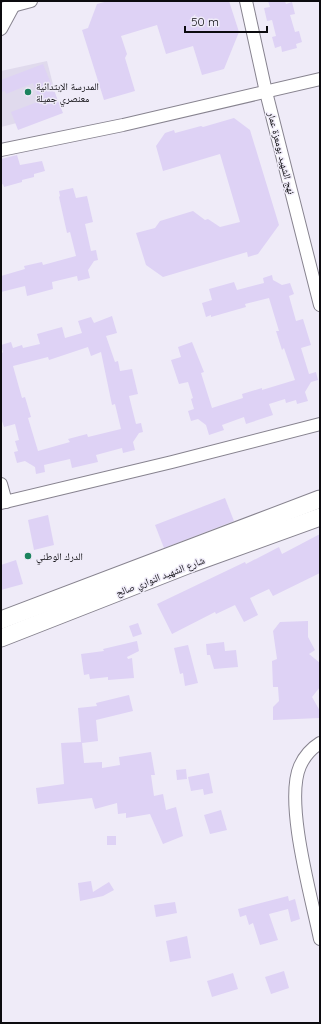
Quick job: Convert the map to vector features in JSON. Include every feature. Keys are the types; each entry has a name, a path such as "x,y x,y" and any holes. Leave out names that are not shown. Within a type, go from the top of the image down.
{"street":[{"path":"1,8 31,1"},
{"name":"نهج الشهيد بومعزة عمار","path":"246,1 266,92 320,305"},
{"path":"1,29 14,5"},
{"path":"1,150 123,125 320,79"},
{"path":"1,484 3,503 320,424"},
{"name":"شارع الشهيد النواري صالح","path":"1,620 320,499"},
{"name":"شارع الشهيد النواري صالح","path":"1,638 190,564 320,517"},
{"path":"320,743 310,752 300,766 296,786 297,821 320,939"}],"shaded area":[{"name":"المدرسة الإبتدائية معنصري جميلة","path":"47,61 60,112 1,127 1,71"}],"building":[{"path":"108,1 229,1 239,32 224,69 202,75 193,46 166,54 157,25 121,36 127,54 125,58 135,91 104,100 82,30 88,28 97,4"},
{"path":"268,1 285,1 286,4 292,2 295,14 290,15 295,32 299,31 302,42 296,44 297,48 282,52 281,46 275,48 272,37 276,36 272,20 267,21 264,8 270,7"},
{"path":"43,64 63,113 18,130 11,112 40,101 33,83 6,94 5,91 1,92 1,80"},
{"path":"234,118 250,130 279,225 258,254 248,257 247,252 163,277 146,265 136,233 155,228 160,221 193,211 205,220 208,219 220,227 240,222 220,154 163,171 156,146 165,133 174,130 175,133 201,126 203,127"},
{"path":"17,155 20,165 42,161 45,171 34,174 34,177 22,180 22,182 4,187 3,184 1,185 1,159"},
{"path":"73,188 76,198 87,196 93,222 85,224 91,251 96,250 98,260 94,261 88,270 90,278 78,281 77,276 52,282 53,289 27,296 25,286 1,292 1,276 25,269 24,266 42,262 43,265 76,256 70,232 67,233 59,197 59,191"},
{"path":"272,275 273,280 282,285 290,283 294,294 289,296 296,321 303,319 311,345 301,348 309,374 316,372 318,380 311,382 305,392 308,401 297,404 296,400 286,403 285,399 269,404 273,415 246,424 244,417 222,425 224,430 209,435 206,425 198,419 191,421 188,411 194,409 191,399 193,398 188,382 179,384 171,360 181,357 178,347 192,342 204,372 201,373 212,408 243,398 242,394 262,388 262,390 295,380 284,348 282,350 276,331 279,331 269,298 245,304 246,307 211,317 211,315 206,317 202,303 212,300 209,289 234,282 237,290 264,283 263,278"},
{"path":"112,316 117,333 106,336 115,362 118,361 120,371 132,369 138,394 129,396 136,424 141,423 143,432 139,433 133,442 135,450 123,453 122,448 96,455 98,462 72,468 70,459 44,465 45,472 36,474 35,467 25,461 17,463 14,452 18,451 15,441 19,440 15,424 4,427 1,418 1,354 3,352 1,345 11,342 13,348 22,345 23,348 40,344 37,334 62,327 65,338 82,333 78,321 91,317 94,323","holes":["88,347 91,356 101,352 112,405 115,404 121,429 88,437 87,434 68,439 70,442 38,451 28,418 31,417 25,397 22,398 13,366 48,357 49,360"]},
{"path":"225,498 234,521 164,548 155,525"},
{"path":"48,515 54,545 34,550 28,520"},
{"path":"320,534 320,573 273,596 269,589 250,598 258,615 244,622 235,605 216,614 215,612 172,634 157,604 245,562 246,564 279,547 282,554"},
{"path":"16,560 23,584 1,590 1,565"},
{"path":"308,621 308,637 315,650 309,654 320,663 320,687 312,697 320,711 320,718 273,720 273,707 279,701 278,687 273,687 272,661 277,659 273,631 280,622"},
{"path":"138,623 142,634 133,637 129,626"},
{"path":"137,641 139,651 127,657 128,659 132,658 134,678 108,680 108,677 90,679 89,674 84,675 81,654 104,651 103,649"},
{"path":"224,642 225,651 236,650 238,667 214,669 210,655 207,655 206,644"},
{"path":"188,645 198,683 185,686 183,673 180,674 174,648"},
{"path":"129,695 133,711 96,720 98,741 82,743 84,763 102,762 102,768 120,765 119,757 151,752 155,775 151,775 154,796 163,794 166,810 176,807 183,836 163,844 150,814 126,818 126,813 118,814 117,803 95,809 92,798 38,804 36,788 64,784 61,743 81,742 78,708 97,706 96,703"},
{"path":"186,769 187,779 177,780 176,770"},
{"path":"209,773 213,793 204,795 203,789 191,791 188,777"},
{"path":"221,810 227,830 210,834 204,815"},
{"path":"107,836 116,836 116,845 107,845"},
{"path":"91,881 93,892 109,882 114,890 103,896 80,901 78,883"},
{"path":"288,896 289,901 295,899 300,919 291,922 288,909 269,914 278,940 260,945 253,923 249,925 246,915 240,917 238,909"},
{"path":"175,902 177,913 156,917 154,905"},
{"path":"187,936 191,958 170,962 166,941"},
{"path":"284,971 289,988 271,994 265,977"},
{"path":"233,973 238,989 212,997 207,981"}],"place":[{"name":"المدرسة الإبتدائية معنصري جميلة","path":"28,92"},
{"name":"الدرك الوطني","path":"28,556"}]}
